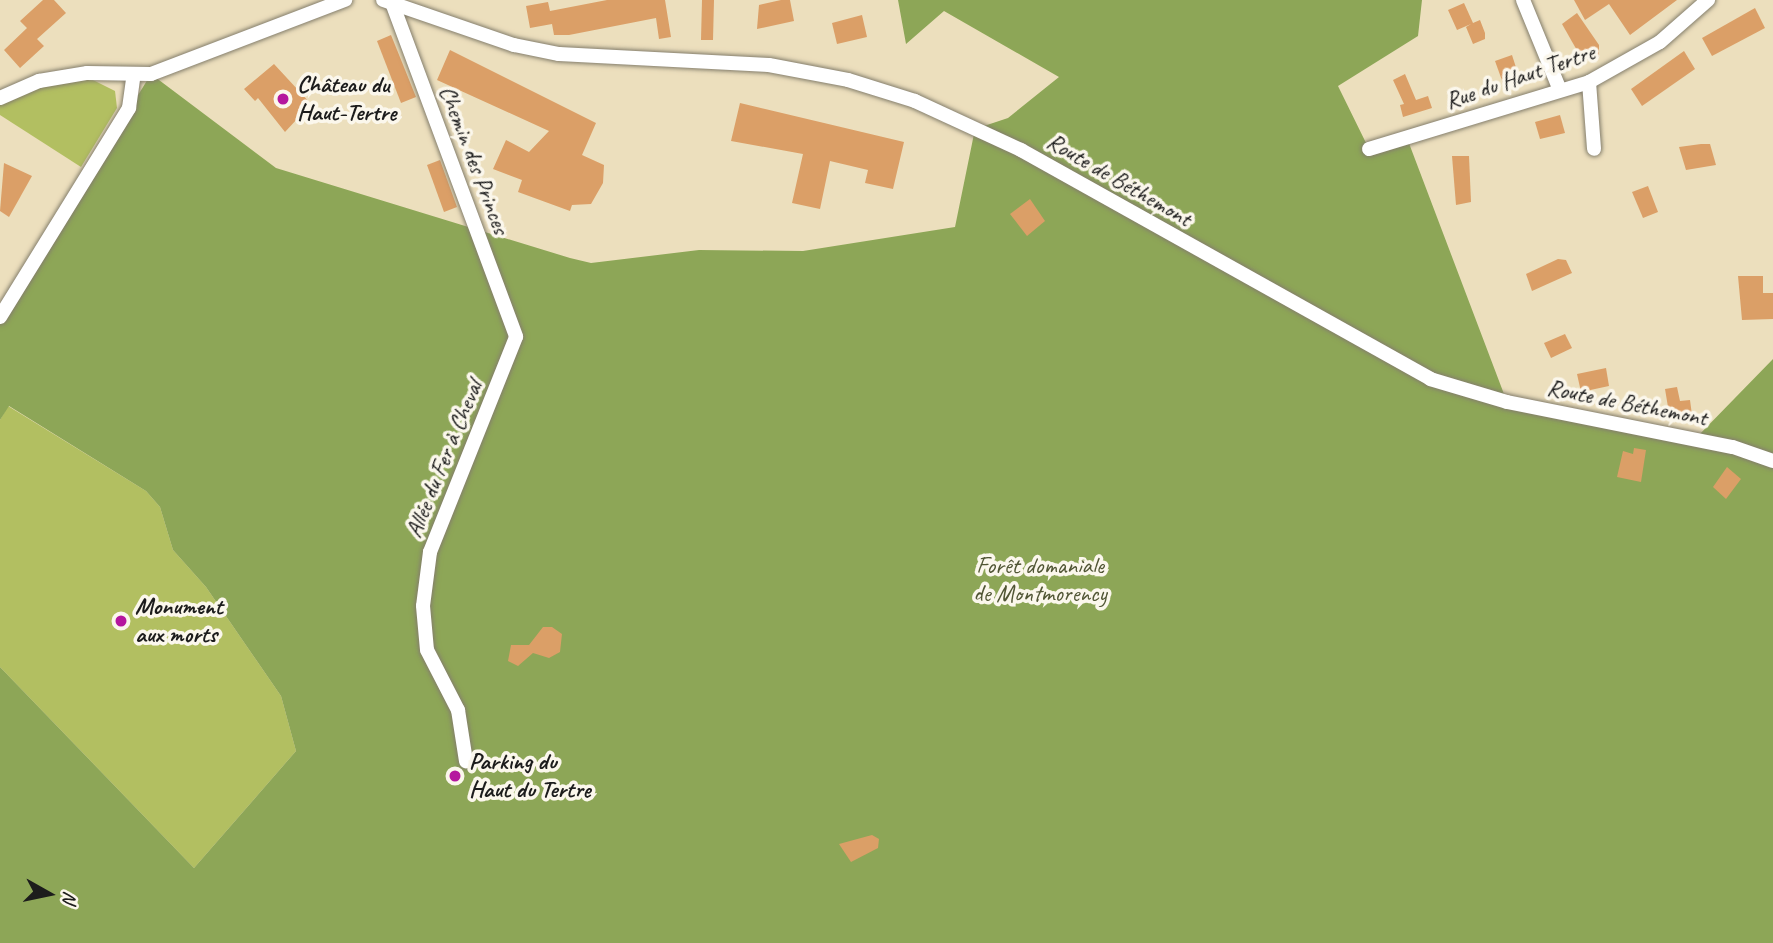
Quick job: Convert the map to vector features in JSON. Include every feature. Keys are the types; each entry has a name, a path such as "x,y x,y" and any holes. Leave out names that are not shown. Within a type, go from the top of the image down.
{"street":[{"path":"0,98 39,81 87,74 151,74 345,0"},
{"path":"1523,0 1560,90"},
{"name":"Rue du Haut Tertre","path":"1369,149 1589,82 1660,42 1709,0"},
{"name":"Route de Béthemont","path":"396,3 514,45 559,54 769,65 848,80 915,101 1021,150 1430,379 1507,402 1733,447 1773,461"},
{"name":"Chemin des Princes","path":"396,3 516,337"},
{"path":"0,317 130,108 134,74"},
{"path":"1589,82 1594,149"},
{"name":"Allée du Fer à Cheval","path":"466,761 458,710 428,650 423,606 430,552 516,337"}],"green space":[{"name":"Forêt domaniale de Montmorency","path":"898,0 1422,0 1418,36 1338,86 1368,147 1407,138 1507,402 1696,438 1773,359 1773,943 0,943 0,667 194,868 296,751 281,696 206,587 173,550 160,507 146,491 9,406 0,420 0,320 151,74 276,168 570,258 591,263 699,250 803,251 955,227 975,129 1008,118 1059,77 944,11 906,44"},
{"path":"89,78 115,91 117,108 81,167 0,115 0,104 41,87"},
{"path":"8,406 146,491 160,507 173,550 206,587 281,696 296,751 194,868 0,667 0,420"}],"building":[{"path":"43,0 54,0 66,13 37,39 44,46 20,68 4,50 27,28 20,21"},
{"path":"607,0 665,0 671,37 659,39 656,18 569,35 554,35 552,24 530,28 526,6 548,2 550,11"},
{"path":"702,0 714,0 713,40 701,40"},
{"path":"790,0 794,21 757,29 759,5"},
{"path":"1574,0 1677,0 1630,35 1609,4 1585,20"},
{"path":"1464,3 1473,23 1480,20 1485,33 1485,39 1473,44 1466,27 1471,24 1457,30 1448,10"},
{"path":"1755,8 1765,28 1712,56 1702,38"},
{"path":"1577,13 1599,45 1599,57 1583,61 1562,24"},
{"path":"862,15 867,37 837,44 832,23"},
{"path":"391,35 416,97 401,103 377,41"},
{"path":"450,50 596,123 582,155 604,165 603,183 591,204 572,205 570,211 518,192 522,180 493,169 506,140 529,152 549,131 437,80"},
{"path":"1684,51 1695,69 1642,106 1631,89"},
{"path":"1512,55 1520,80 1504,86 1495,61"},
{"name":"Château du Haut-Tertre","path":"274,64 311,104 285,132 258,98 255,101 244,89"},
{"path":"1405,74 1416,100 1428,96 1432,108 1403,117 1400,105 1404,104 1393,80"},
{"path":"740,103 904,142 893,189 865,183 868,170 830,161 820,209 792,203 803,154 731,141"},
{"path":"1560,115 1565,133 1540,139 1535,122"},
{"path":"1710,144 1716,165 1686,170 1679,147"},
{"path":"1452,156 1469,156 1471,202 1456,205"},
{"path":"440,160 457,207 444,212 427,165"},
{"path":"4,163 32,176 9,217 0,211"},
{"path":"1648,186 1658,212 1643,218 1632,192"},
{"path":"1030,199 1045,221 1027,236 1010,214"},
{"path":"1558,259 1566,260 1572,273 1532,291 1526,274"},
{"path":"1738,276 1763,276 1763,293 1773,293 1773,319 1742,320"},
{"path":"1565,334 1572,348 1551,358 1544,343"},
{"path":"1606,368 1609,386 1581,392 1577,374"},
{"path":"1677,387 1680,401 1690,400 1692,415 1670,419 1665,389"},
{"path":"1634,448 1646,450 1641,482 1617,477 1623,451 1633,454"},
{"path":"1727,467 1741,479 1726,499 1713,487"},
{"path":"543,627 552,627 562,634 560,652 549,658 533,653 518,666 508,661 511,645 529,645"},
{"path":"872,835 879,839 878,848 851,862 839,844"}],"place":[{"name":"Château du Haut-Tertre","path":"283,99"},
{"name":"Monument aux morts","path":"121,621"},
{"name":"Parking du Haut du Tertre","path":"455,776"}]}
